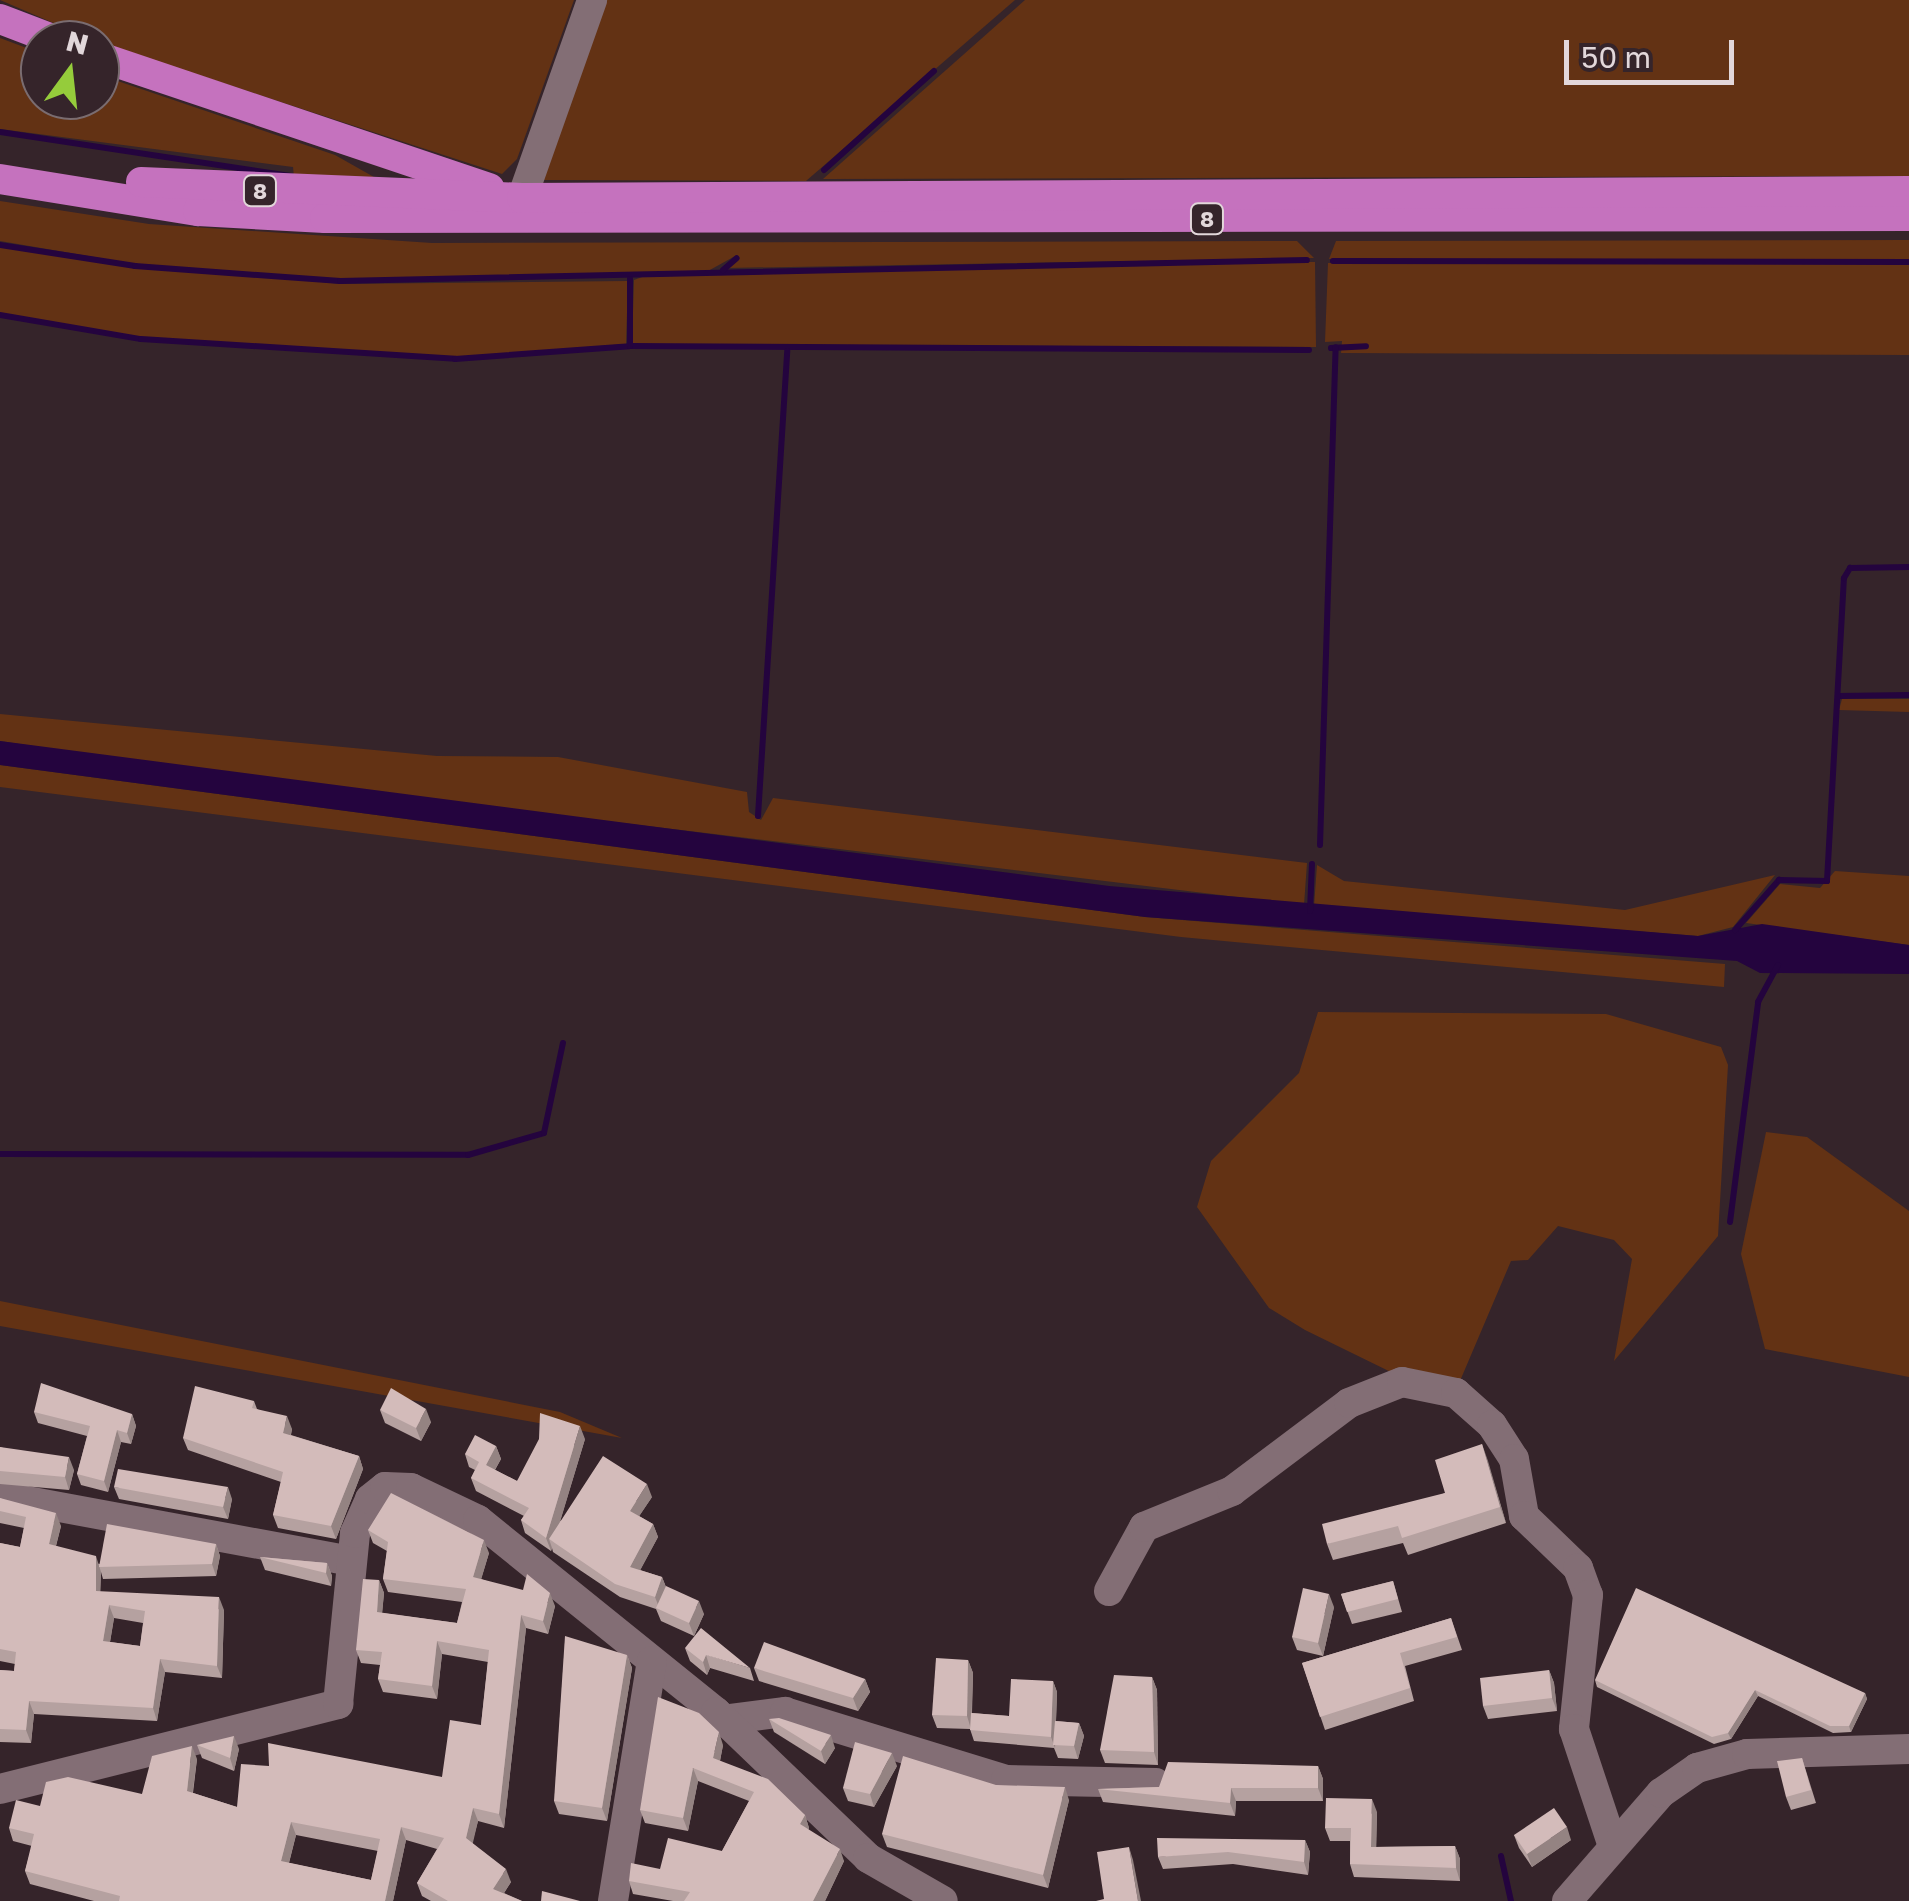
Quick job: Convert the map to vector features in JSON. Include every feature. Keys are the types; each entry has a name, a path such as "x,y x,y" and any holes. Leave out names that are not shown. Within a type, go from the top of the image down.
{"highway":[{"path":"120,64 522,198"},
{"name":"8","path":"0,159 183,187 522,198 1909,191"},
{"name":"8","path":"0,179 198,210 325,218 1909,216"}],"street":[{"path":"522,198 592,0"},
{"path":"1109,1591 1144,1527 1232,1491 1348,1403 1402,1382 1456,1393 1492,1425 1514,1459 1524,1516 1578,1568 1588,1595 1574,1730 1613,1846"},
{"path":"0,1789 338,1704 347,1560 370,1499 385,1487 411,1488 478,1520 723,1720 868,1858 943,1901"},
{"path":"0,1496 347,1560"},
{"path":"612,1901 652,1662"},
{"path":"723,1720 785,1712 1006,1780 1156,1783"},
{"path":"1568,1901 1613,1846 1697,1768 1748,1754 1909,1749"}],"shaded area":[{"path":"0,0 574,0 517,159 502,174 120,50 120,20 47,20"},
{"path":"599,0 1015,0 806,181 539,180"},
{"path":"1025,0 1909,0 1909,176 823,179"},
{"path":"0,38 20,46 20,120 120,120 120,82 335,155 381,181 294,177 293,167 0,129"},
{"path":"0,201 149,224 432,243 1297,241 1314,258 727,268 737,255 708,271 631,277 340,279 135,264 0,241"},
{"path":"1909,240 1909,259 1329,259 1336,241"},
{"path":"0,247 340,284 628,281 626,344 454,357 141,337 0,313"},
{"path":"1178,261 1315,262 1316,347 632,344 634,280 642,277"},
{"path":"1328,263 1909,264 1909,355 1341,353 1342,341 1325,342"},
{"path":"1842,699 1909,699 1909,712 1839,710"},
{"path":"0,714 437,756 558,757 747,792 749,812 761,820 773,798 1307,863 1304,905 240,777 0,741"},
{"path":"0,741 1109,886 1698,936 1762,924 1909,945 1909,974 1760,973 1737,961 1145,917 0,765"},
{"path":"0,765 1145,917 1725,964 1724,987 1181,937 0,787"},
{"path":"1317,865 1344,881 1625,910 1775,875 1733,927 1698,936 1314,906"},
{"path":"1835,871 1909,876 1909,945 1746,923 1780,884 1820,888"},
{"path":"1318,1012 1606,1014 1721,1047 1728,1065 1718,1236 1614,1361 1632,1259 1614,1240 1558,1226 1528,1260 1511,1261 1457,1388 1401,1377 1305,1330 1269,1308 1197,1207 1211,1161 1299,1073"},
{"path":"1766,1132 1807,1137 1909,1211 1909,1377 1765,1349 1741,1254"},
{"path":"0,1301 560,1412 622,1438 0,1326"}],"building":[{"path":"41,1383 132,1414 127,1433 117,1430 104,1481 77,1474 90,1426 34,1412"},
{"path":"195,1386 254,1401 252,1408 287,1416 283,1433 359,1456 331,1526 273,1515 283,1472 183,1438"},
{"path":"391,1388 426,1409 416,1428 380,1410"},
{"path":"540,1413 580,1426 546,1538 521,1520 529,1508 471,1478 479,1462 465,1454 475,1435 496,1446 486,1465 517,1481 539,1439"},
{"path":"1482,1444 1500,1507 1402,1538 1398,1526 1327,1544 1322,1524 1445,1493 1435,1460"},
{"path":"0,1447 69,1457 65,1477 0,1471"},
{"path":"603,1456 647,1484 630,1511 653,1524 630,1567 662,1577 655,1597 615,1584 549,1539"},
{"path":"118,1469 228,1487 223,1507 114,1487"},
{"path":"391,1493 484,1540 473,1577 523,1590 527,1574 550,1593 543,1621 521,1615 499,1814 473,1808 466,1838 506,1869 493,1889 522,1901 448,1901 417,1883 444,1838 401,1827 385,1901 119,1901 120,1896 25,1871 34,1834 9,1828 16,1800 40,1806 46,1782 68,1777 142,1794 152,1756 192,1746 187,1791 237,1807 241,1764 269,1766 268,1743 442,1777 450,1720 481,1725 489,1650 437,1641 432,1686 378,1679 382,1652 356,1650 363,1579 379,1580 377,1612 457,1623 466,1589 383,1579 388,1542 368,1530","holes":["291,1822 380,1839 371,1880 281,1861"]},
{"path":"0,1498 56,1513 49,1544 96,1556 96,1591 219,1597 217,1666 160,1659 153,1708 29,1701 26,1730 0,1729 0,1670 14,1671 16,1652 0,1649 0,1543 20,1547 26,1517 0,1511","holes":["109,1605 145,1611 140,1646 103,1641"]},
{"path":"107,1524 216,1544 212,1564 99,1567"},
{"path":"260,1557 327,1563 326,1573"},
{"path":"1393,1581 1398,1599 1347,1612 1341,1594"},
{"path":"666,1586 699,1601 689,1623 656,1608"},
{"path":"1303,1588 1329,1594 1318,1643 1292,1637"},
{"path":"1636,1588 1865,1693 1849,1726 1830,1726 1755,1690 1728,1733 1712,1737 1595,1680"},
{"path":"1451,1618 1457,1637 1400,1653 1410,1688 1320,1717 1302,1663"},
{"path":"701,1628 750,1668 706,1655 703,1662 685,1648"},
{"path":"565,1636 627,1655 602,1808 554,1801"},
{"path":"764,1642 865,1679 853,1698 754,1668"},
{"path":"936,1658 968,1660 967,1716 932,1715"},
{"path":"1549,1670 1552,1698 1483,1706 1480,1678"},
{"path":"1114,1675 1152,1677 1154,1752 1100,1750"},
{"path":"1011,1679 1053,1681 1051,1737 970,1730 971,1713 1009,1716"},
{"path":"658,1697 699,1713 719,1732 713,1758 768,1779 805,1815 800,1824 840,1849 813,1901 684,1901 690,1892 629,1881 631,1863 660,1869 668,1838 722,1851 754,1792 693,1768 683,1818 640,1810"},
{"path":"779,1718 831,1735 821,1751 769,1719"},
{"path":"1055,1721 1079,1723 1074,1746 1053,1745"},
{"path":"234,1736 230,1758 197,1745"},
{"path":"855,1742 892,1753 870,1794 843,1788"},
{"path":"903,1756 996,1785 1065,1787 1043,1875 882,1834"},
{"path":"1802,1758 1811,1790 1786,1797 1777,1761"},
{"path":"1168,1762 1318,1766 1318,1788 1231,1788 1230,1803 1098,1789 1159,1787"},
{"path":"1326,1798 1372,1799 1371,1847 1455,1846 1456,1868 1350,1864 1351,1828 1325,1828"},
{"path":"1554,1808 1567,1827 1527,1854 1514,1835"},
{"path":"1157,1838 1305,1840 1304,1862 1228,1852 1158,1857"},
{"path":"1129,1847 1138,1901 1096,1901 1104,1899 1097,1852"},
{"path":"542,1891 580,1901 541,1901"}],"waterway":[{"path":"824,170 934,71"},
{"path":"0,132 291,176"},
{"path":"0,245 135,266 340,281 1307,260"},
{"path":"723,270 737,258"},
{"path":"1333,261 1909,262"},
{"path":"630,279 630,346"},
{"path":"0,315 141,339 455,359 630,346 1309,350"},
{"path":"1331,348 1366,346"},
{"path":"1320,845 1336,347"},
{"path":"758,816 787,351"},
{"path":"1735,930 1779,880 1827,881 1844,578 1850,568 1909,567"},
{"path":"1839,696 1909,695"},
{"path":"1310,911 1312,864"},
{"path":"1730,1222 1758,1002 1778,965"},
{"path":"0,1154 468,1155 544,1133 563,1043"},
{"path":"1501,1856 1511,1901"}]}
